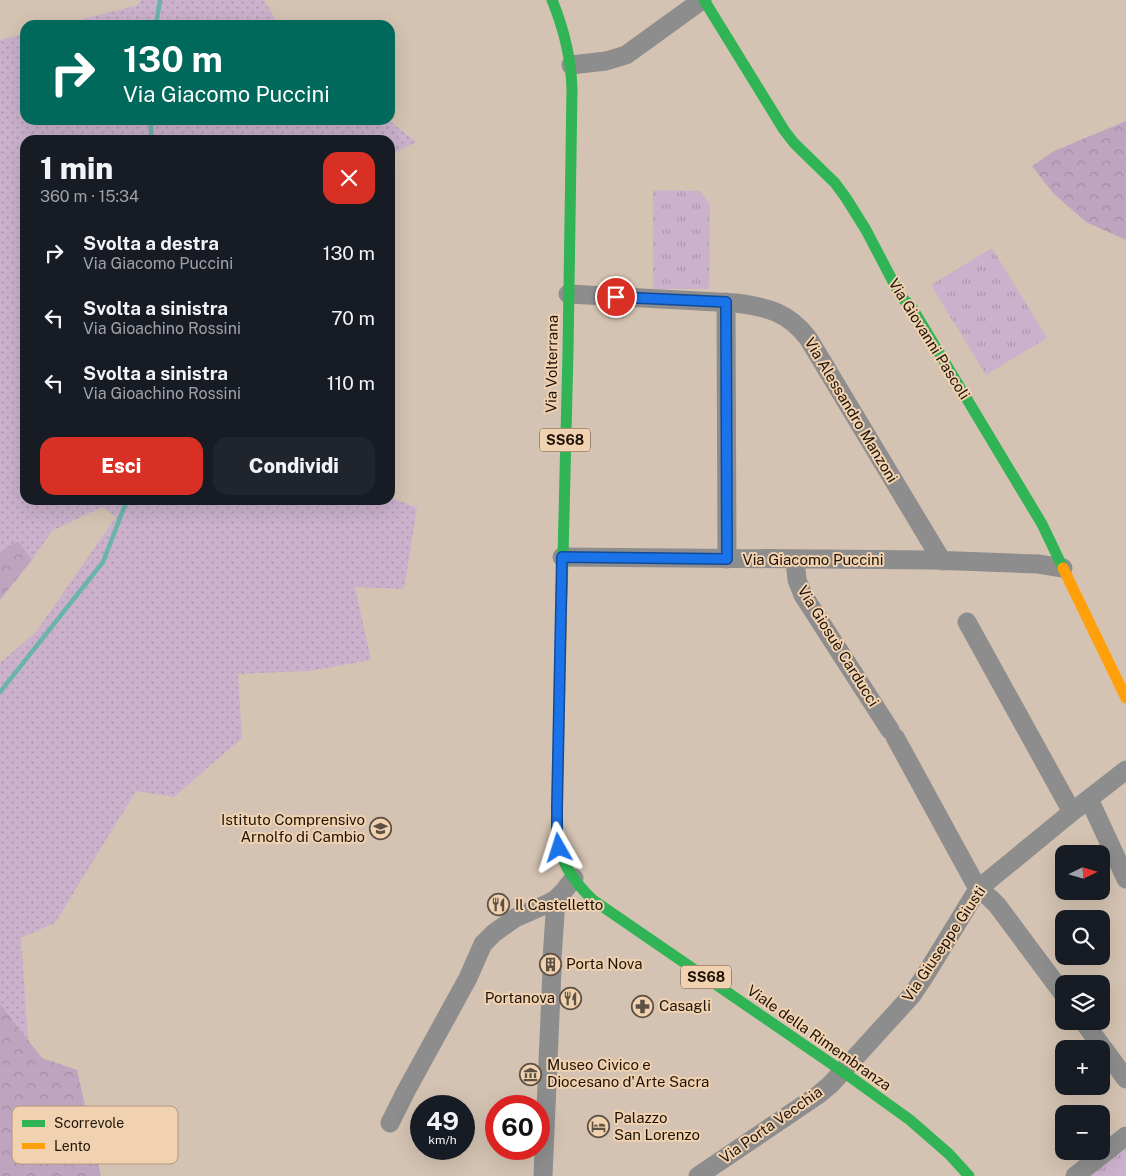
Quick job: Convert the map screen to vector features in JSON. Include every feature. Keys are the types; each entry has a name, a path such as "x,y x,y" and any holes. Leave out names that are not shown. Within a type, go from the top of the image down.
{"main road":[{"name":"Via Volterrana","path":"552,0 564,32 571,65 572,97 557,827 558,845 574,878"},
{"name":"Via Giovanni Pascoli","path":"703,0 784,130 794,143 835,183 857,215 876,248 894,287 911,306 1042,524 1126,698"},
{"name":"Viale della Rimembranza","path":"574,878 584,892 599,904 842,1071 921,1128 969,1176"}],"street":[{"name":"Via Giovanni Pascoli","path":"571,65 606,61 626,55 703,0"},
{"name":"Via Alessandro Manzoni","path":"568,294 726,302 750,305 777,312 797,325 808,338 942,561"},
{"path":"726,302 727,559"},
{"name":"Via Giacomo Puccini","path":"562,557 942,561 1038,564 1063,568"},
{"name":"Via Giosuè Carducci","path":"795,559 797,580 803,595 892,734 978,889"},
{"path":"967,622 1072,812"},
{"name":"Via Giuseppe Giusti","path":"842,1071 920,984 978,889 1126,770"},
{"path":"1089,799 1126,879"},
{"path":"543,1176 556,907 563,892 574,878"},
{"path":"978,889 997,905 1055,984"},
{"path":"390,1123 468,978 483,944 494,933 515,918 547,904 556,907"},
{"path":"1090,1030 1126,1079"},
{"name":"Via Porta Vecchia","path":"698,1176 818,1094 831,1084 842,1071"},
{"path":"1075,1176 1126,1136"}],"green space":[{"path":"141,0 264,0 276,20 80,20 138,5"},
{"path":"20,35 20,125 395,125 416,142 395,152 395,135 20,135 20,505 395,505 395,499 417,508 404,589 355,587 371,660 310,671 238,674 242,738 174,797 136,791 55,923 21,938 28,1040 0,1004 0,663 36,632 116,517 102,507 52,531 32,560 18,541 0,552 0,40"},
{"path":"1126,121 1126,240 1086,222 1053,193 1032,166 1054,151"},
{"path":"653,190 700,191 710,205 709,289 653,289"},
{"path":"992,248 1047,338 986,375 931,285"},
{"path":"18,541 32,560 0,600 0,552"},
{"path":"0,1004 42,1058 77,1070 85,1106 12,1106 12,1164 98,1164 101,1176 0,1176"},
{"path":"1126,1148 1126,1176 1089,1176"}],"waterway":[{"path":"157,20 160,0"},
{"path":"151,125 151,135"},
{"path":"0,692 103,562 125,505"}],"traffic: fast":[{"path":"552,0 566,44 572,89 562,597"},
{"path":"704,0 784,130 794,143 835,183 846,198 866,230 901,297 911,306 1042,524 1063,568"},
{"path":"557,802 557,834 560,853 571,875 593,900 910,1120 949,1154 969,1176"}],"traffic: slow":[{"path":"1063,568 1126,698"},
{"path":"557,802 562,597"}],"place":[{"name":"Istituto Comprensivo Arnolfo di Cambio","path":"381,829"},
{"name":"Il Castelletto","path":"499,905"},
{"name":"Porta Nova","path":"550,964"},
{"name":"Portanova","path":"571,998"},
{"name":"Casagli","path":"643,1006"},
{"name":"Museo Civico e Diocesano d'Arte Sacra","path":"531,1074"},
{"name":"Palazzo San Lorenzo","path":"598,1127"}],"route":[{"path":"559,848 557,809 562,557 727,559 726,302 616,297"}]}
